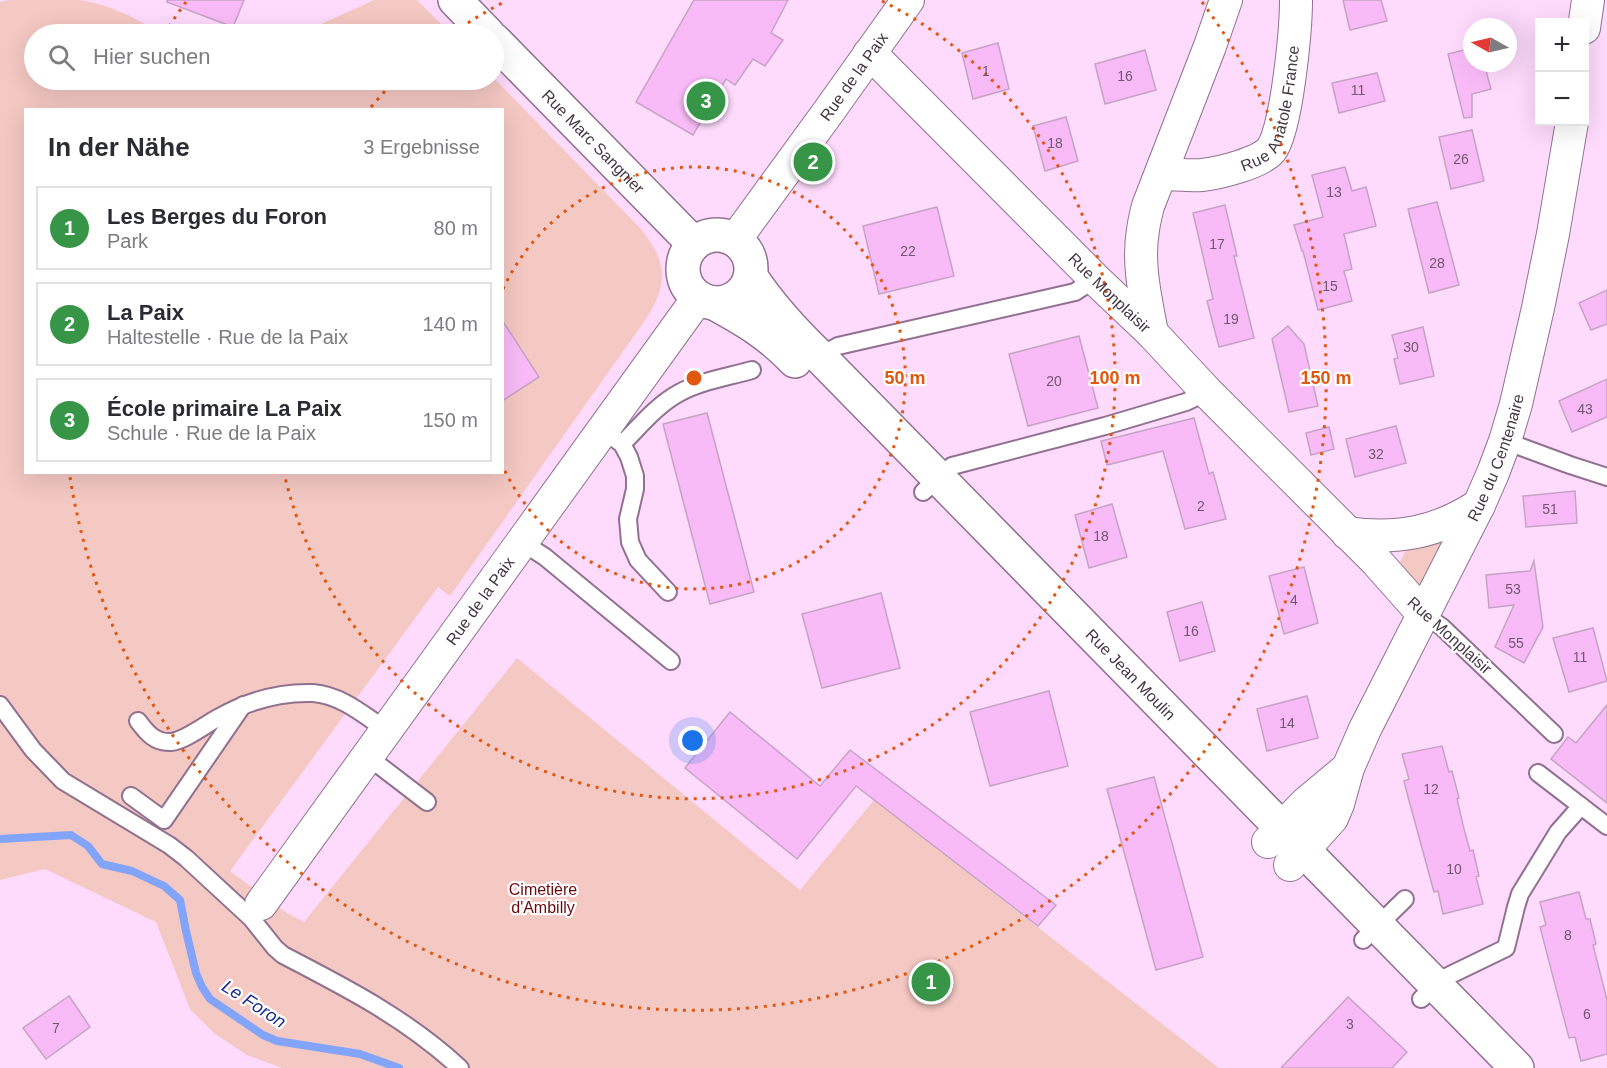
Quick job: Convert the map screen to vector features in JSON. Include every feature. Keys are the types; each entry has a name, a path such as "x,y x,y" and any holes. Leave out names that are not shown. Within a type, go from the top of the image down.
{"street":[{"path":"455,0 478,24"},
{"name":"Rue de la Paix","path":"735,240 908,0"},
{"path":"1152,333 1142,261 1142,232 1148,207 1226,0"},
{"name":"Rue Anatole France","path":"1161,174 1203,175 1261,158 1271,150 1279,132 1288,86 1296,0"},
{"path":"1585,18 1588,0"},
{"name":"Rue Marc Sangnier","path":"504,50 694,244"},
{"name":"Rue Monplaisir","path":"869,54 1152,333 1207,392 1376,561 1424,615"},
{"name":"Rue du Centenaire","path":"1286,846 1332,818 1355,777 1365,729 1493,473 1505,441 1538,308 1571,126"},
{"path":"714,235 735,240 749,256 752,267 751,278 745,290 728,302 706,301 686,284 683,272 684,260 694,244 703,238 714,235"},
{"name":"Rue Jean Moulin","path":"751,278 787,325 812,364 1428,992 1517,1068"},
{"name":"Rue de la Paix","path":"261,904 522,542 612,437 706,301"},
{"name":"Rue Jean Moulin","path":"706,301 739,317 812,364"},
{"path":"1347,533 1375,537 1416,533 1442,525 1479,505"},
{"name":"Rue Jean Moulin","path":"1428,992 1488,1068"}],"lane":[{"path":"812,364 838,346 1075,292 1095,279"},
{"path":"668,592 638,560 630,542 628,519 635,489 634,476 629,457 612,437 695,386 752,370"},
{"path":"930,485 952,466 1128,419 1186,402 1207,392"},
{"path":"1505,441 1607,477"},
{"path":"522,542 545,557 670,661"},
{"name":"Rue Monplaisir","path":"1424,615 1442,627 1554,734"},
{"path":"138,721 153,738 170,742 243,705 281,695 315,693 350,705 386,730"},
{"path":"0,705 33,750 63,781 169,845 190,861 250,918 283,955 369,1000 416,1032 460,1068"},
{"path":"131,796 164,820 243,705"},
{"path":"367,756 427,802"},
{"path":"1538,773 1607,826"},
{"path":"1428,992 1444,978 1506,948 1520,894 1558,832 1581,807"},
{"path":"1370,933 1405,899"}],"green space":[{"name":"Cimetière d'Ambilly","path":"79,0 100,4 145,24 24,24 24,90 504,88 641,229 656,252 662,273 659,294 646,319 450,596 438,587 230,871 287,913 304,922 517,658 800,890 874,800 1219,1068 282,1068 247,1055 214,1033 190,1009 156,922 45,869 0,880 0,2"},
{"path":"374,0 417,0 441,24 321,24"},
{"path":"1439,532 1449,544 1421,589 1399,564 1410,542"}],"building":[{"path":"167,0 244,0 234,24 225,24 167,2"},
{"path":"694,0 788,0 771,33 783,40 765,66 753,59 735,85 726,79 693,135 636,102"},
{"path":"1343,0 1381,0 1387,21 1350,30"},
{"path":"998,43 1009,89 973,99 962,53"},
{"path":"1145,50 1156,90 1105,104 1095,64"},
{"path":"1463,50 1463,72 1486,72 1491,89 1472,94 1472,117 1464,118 1448,54"},
{"path":"1377,73 1385,101 1339,113 1332,83"},
{"path":"1066,117 1078,161 1045,171 1033,126"},
{"path":"1472,130 1484,181 1451,189 1439,137"},
{"path":"1345,167 1352,191 1366,187 1376,226 1344,234 1352,269 1344,271 1352,301 1318,310 1294,225 1323,217 1312,175"},
{"path":"1437,202 1459,285 1429,293 1408,209"},
{"path":"1225,205 1237,256 1234,256 1254,338 1219,347 1207,301 1213,299 1193,213"},
{"path":"937,207 954,276 879,294 863,226"},
{"path":"1607,290 1607,324 1591,330 1579,303"},
{"path":"504,323 539,377 504,400"},
{"path":"1288,326 1304,344 1318,406 1289,412 1272,339"},
{"path":"1423,327 1434,376 1400,384 1394,359 1398,358 1392,335"},
{"path":"1079,336 1098,408 1028,426 1009,354"},
{"path":"1607,379 1607,417 1572,432 1559,401"},
{"path":"707,413 754,592 710,604 663,424"},
{"path":"1194,418 1209,474 1213,472 1226,519 1185,529 1163,451 1107,465 1101,441"},
{"path":"1396,426 1406,463 1355,477 1346,439"},
{"path":"1329,427 1334,449 1311,455 1306,433"},
{"path":"1575,491 1577,523 1526,527 1523,496"},
{"path":"1112,504 1127,557 1089,568 1075,515"},
{"path":"1534,561 1543,627 1524,663 1495,647 1514,605 1489,608 1486,575 1530,571"},
{"path":"1304,567 1318,623 1284,634 1269,576"},
{"path":"881,593 900,668 822,688 802,614"},
{"path":"1202,602 1215,651 1180,661 1167,612"},
{"path":"1593,628 1607,681 1569,692 1553,638"},
{"path":"1049,691 1068,766 990,786 970,712"},
{"path":"1307,696 1318,738 1267,751 1257,709"},
{"path":"1607,705 1607,803 1551,759 1568,737 1576,743"},
{"path":"730,712 820,786 850,750 1056,905 1038,926 856,786 797,859 685,768"},
{"path":"1442,746 1449,772 1452,771 1470,851 1473,850 1479,876 1476,877 1483,904 1443,914 1438,891 1434,892 1407,793 1404,781 1409,779 1402,754"},
{"path":"1154,777 1203,957 1156,970 1107,789"},
{"path":"1579,892 1586,919 1590,919 1596,944 1593,945 1607,1000 1607,1054 1581,1061 1575,1037 1569,1038 1540,927 1546,925 1540,902"},
{"path":"69,996 90,1027 46,1059 23,1028"},
{"path":"1348,997 1407,1052 1392,1068 1281,1068"}],"waterway":[{"name":"Le Foron","path":"0,839 71,835 88,846 102,864 132,871 164,886 180,900 196,973 210,999 263,1035 277,1041 360,1054 399,1068"}],"place":[{"name":"École primaire La Paix","path":"706,101"},
{"name":"La Paix","path":"813,162"},
{"name":"Les Berges du Foron","path":"931,982"}]}
